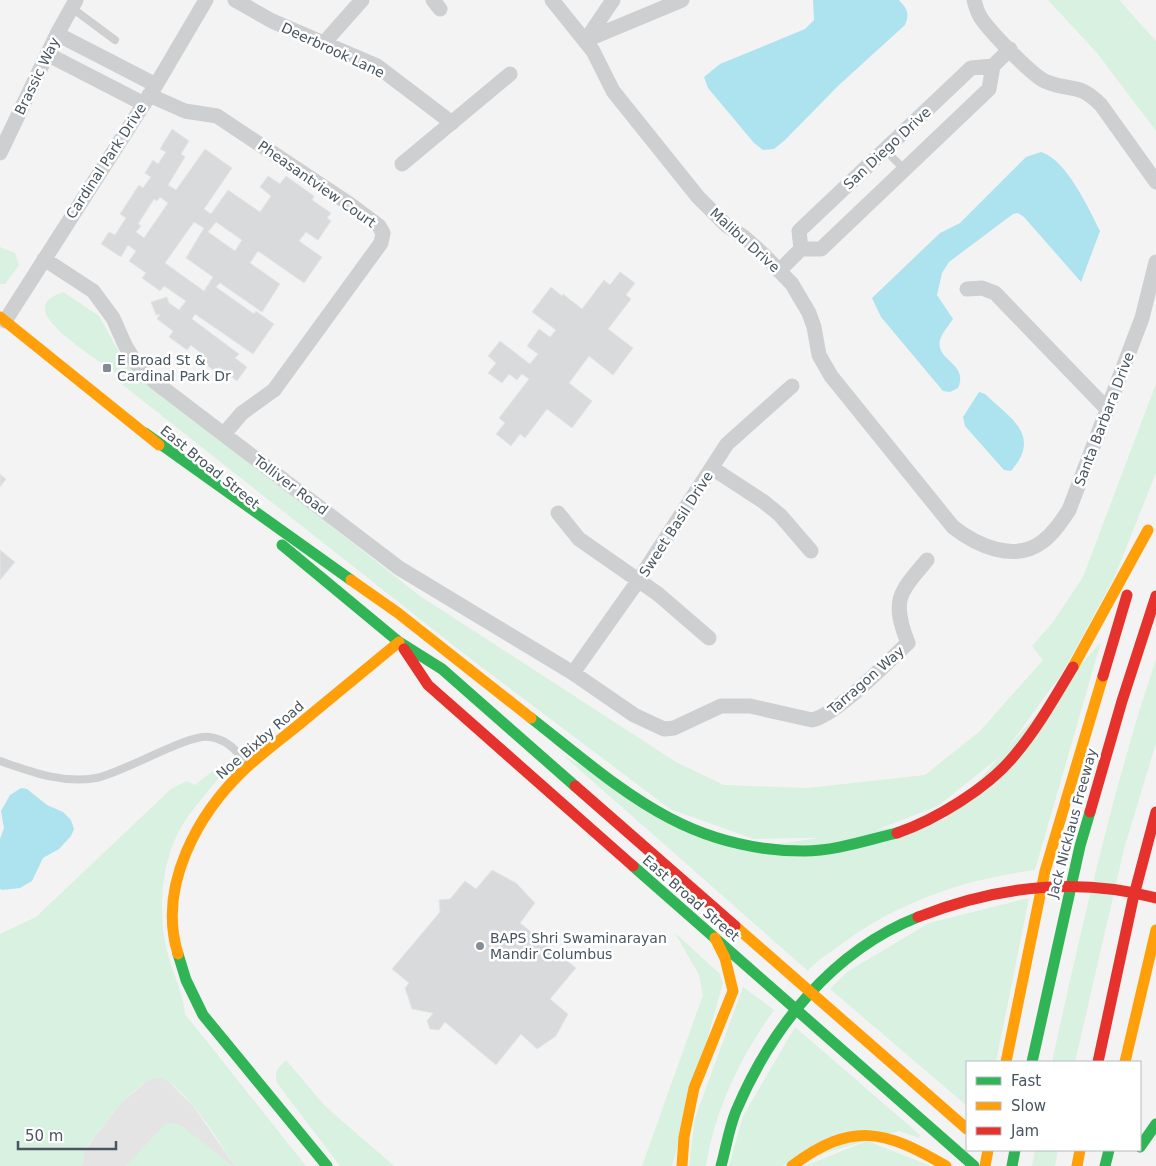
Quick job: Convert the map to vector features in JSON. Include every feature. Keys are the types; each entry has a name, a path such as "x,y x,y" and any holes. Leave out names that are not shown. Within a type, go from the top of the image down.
{"main road":[{"name":"East Broad Street","path":"2,319 146,434 399,642 442,669 966,1128"},
{"path":"146,434 398,613 608,779 649,808 681,825 721,841 761,848 805,851 837,847 898,833 927,822 975,791 1013,758 1036,728 1086,646 1154,517"},
{"path":"1006,1061 1050,854 1148,530"},
{"name":"Jack Nicklaus Freeway","path":"1032,1061 1080,846 1119,709 1156,596"},
{"name":"East Broad Street","path":"399,642 428,685 974,1166"},
{"name":"Noe Bixby Road","path":"327,1166 203,1015 190,992 179,965 173,937 172,913 175,888 180,866 200,824 218,798 246,768 399,642"},
{"path":"1098,1061 1133,899 1156,812"},
{"path":"721,1166 724,1148 743,1091 771,1040 807,995 844,961 866,944 908,920 951,903 1010,890 1044,885 1091,886 1156,898"},
{"path":"1125,1061 1155,935"},
{"path":"682,1166 684,1138 694,1088 733,991 725,958 715,938"},
{"path":"1141,1146 1156,1124"},
{"path":"792,1166 810,1151 832,1139 854,1135 876,1135 898,1141 942,1163"},
{"path":"985,1166 1013,1151"},
{"path":"1077,1166 1080,1151"},
{"path":"1106,1166 1108,1151"}],"street":[{"name":"Cardinal Park Drive","path":"2,319 44,259 150,94 206,0"},
{"name":"Deerbrook Lane","path":"235,0 272,21 377,66 452,123"},
{"path":"322,44 362,0"},
{"name":"Malibu Drive","path":"552,0 593,50 612,91 698,197 726,225 744,237 792,284 809,313 814,327 819,355 831,376 953,527 967,538 983,546 1018,552"},
{"path":"586,40 613,0"},
{"path":"586,40 682,0"},
{"path":"974,0 982,21 1045,82 1073,86 1091,95 1102,106 1156,182"},
{"name":"Brassic Way","path":"0,153 47,54 74,4"},
{"path":"57,34 150,94"},
{"path":"993,66 1010,50"},
{"path":"47,54 150,94"},
{"name":"San Diego Drive","path":"993,66 989,89 821,249 800,249 799,231 971,68 993,66"},
{"path":"402,164 510,74"},
{"name":"Pheasantview Court","path":"150,94 185,111 217,116 351,205 379,226 384,233 381,243 274,390 248,408 230,424 224,434"},
{"path":"779,270 800,249"},
{"name":"Tolliver Road","path":"44,259 84,283 93,291 113,318 125,345 137,365 155,382 399,568 573,673"},
{"name":"Santa Barbara Drive","path":"1018,552 1042,542 1058,527 1069,510 1142,318 1156,262"},
{"path":"967,289 982,288 995,293 1107,409"},
{"name":"Sweet Basil Drive","path":"573,673 638,582 728,444 792,386"},
{"path":"712,468 764,502 780,515 811,551"},
{"path":"558,513 579,539 679,610 709,638"},
{"name":"Tarragon Way","path":"573,673 634,715 664,729 674,728 721,706 750,706 812,720 822,718 854,693 908,643 899,607 902,590 927,560"}],"lane":[{"path":"74,4 115,40"},
{"path":"885,150 904,170"},
{"path":"0,762 40,775 74,780 97,778 120,772 186,741 209,736 231,745 241,756 246,768"}],"shaded area":[{"path":"157,1077 166,1079 193,1106 235,1166 82,1166 84,1154 93,1139 120,1104 148,1080"}],"green space":[{"path":"1048,0 1119,0 1156,41 1156,131 1097,53"},
{"path":"0,247 15,253 19,265 5,284 0,284"},
{"path":"63,292 99,316 119,352 136,372 420,596 676,762 724,785 807,788 925,775 979,732 1043,660 1032,646 1053,622 1083,577 1156,384 1156,473 1114,578 1063,672 1003,754 938,806 858,837 754,839 670,809 463,653 114,378 118,374 76,345 48,317 45,310 46,303"},
{"path":"1101,642 1035,870 1008,874 955,887 904,907 857,933 821,959 808,971 564,756 736,850 944,820"},
{"path":"1156,659 1156,743 1124,849 1075,1061 1052,1061 1086,910 1125,759"},
{"path":"224,762 223,772 187,817 170,853 163,884 162,900 166,947 182,997 185,1014 306,1166 235,1166 199,1113 187,1099 176,1087 165,1080 155,1078 138,1088 112,1114 89,1145 82,1166 0,1166 0,934 36,917 171,789 187,781 195,785"},
{"path":"1029,898 996,1061 966,1061 966,1105 830,989 847,972 929,923"},
{"path":"675,933 719,973 723,983 672,1166 642,1166 703,995 699,975"},
{"path":"743,987 774,1010 751,1046 731,1084 716,1124 706,1166 689,1166 695,1118"},
{"path":"795,1027 920,1135 919,1138 899,1131 781,1166 729,1166 743,1116"},
{"path":"286,1060 325,1106 394,1166 340,1166 277,1083 277,1070"},
{"path":"166,1123 179,1124 233,1166 126,1166"},
{"path":"867,1141 931,1166 805,1166"},
{"path":"1035,1151 1058,1151 1055,1166 1032,1166"}],"water":[{"path":"813,0 899,0 906,9 907,17 905,25 839,85 785,140 774,149 763,150 754,143 708,88 704,77 720,64 805,29 814,20"},
{"path":"1041,152 1060,164 1068,174 1100,231 1081,282 1024,217 1018,213 1013,214 949,262 942,273 937,295 953,319 941,337 940,347 942,353 956,367 960,380 958,388 950,392 943,391 881,317 872,298 940,233 960,223 1026,157"},
{"path":"979,392 985,394 1013,420 1023,437 1024,447 1020,458 1011,471 1004,470 965,426 963,417"},
{"path":"21,788 27,789 47,805 63,812 71,820 74,829 71,836 59,849 43,858 32,881 20,888 2,890 0,889 0,839 4,828 1,811 10,795"}],"building":[{"path":"172,129 189,141 181,154 185,157 168,185 176,190 205,149 232,168 204,209 211,214 228,190 260,212 271,196 260,187 268,176 280,184 286,176 314,196 312,200 331,213 327,218 331,221 318,240 306,232 299,241 322,257 304,283 258,251 250,263 280,284 262,312 220,283 216,287 254,314 256,311 274,324 253,354 195,314 192,319 239,354 235,358 247,367 237,381 219,367 216,372 198,359 202,354 191,345 187,350 169,337 173,331 157,319 160,314 156,315 151,302 167,297 169,303 179,310 186,301 164,286 160,291 142,278 146,273 129,261 136,251 128,245 121,257 101,244 109,232 115,235 126,218 120,214 139,185 143,188 151,177 145,173 153,160 158,164 166,152 160,149","holes":["160,197 168,203 144,238 136,232 141,226 138,224 154,199 157,201","194,222 204,228 186,258 213,277 204,291 165,263","216,222 242,240 235,251 208,232"]},
{"path":"620,272 635,283 626,295 631,299 608,329 633,348 613,375 589,356 569,383 592,401 572,428 547,409 525,438 520,434 511,446 496,434 505,423 499,418 529,379 522,374 517,380 509,374 502,383 488,373 496,363 488,356 500,341 530,364 538,354 527,346 539,329 550,337 556,330 532,312 551,287 582,309 604,280 610,285"},
{"path":"0,474 6,479 0,487"},
{"path":"0,550 15,562 0,580"},
{"name":"BAPS Shri Swaminarayan Mandir Columbus","path":"492,870 516,883 535,903 520,923 576,968 550,999 568,1014 556,1036 537,1049 521,1034 496,1065 445,1022 439,1030 430,1029 427,1021 433,1013 412,1009 405,988 409,983 392,969 440,912 439,900 450,899 465,881 476,889"}],"traffic: fast":[{"path":"145,433 351,580"},
{"path":"282,545 399,642 442,669 575,786"},
{"path":"531,718 624,790 688,827 723,840 761,848 816,851 897,833"},
{"path":"1032,1061 1080,846 1090,812"},
{"path":"633,866 974,1166"},
{"path":"721,1166 736,1111 750,1080 786,1022 832,971 858,950 887,932 918,917"},
{"path":"178,954 186,980 203,1015 327,1166"},
{"path":"1141,1146 1156,1124"},
{"path":"1012,1166 1015,1151"},
{"path":"1105,1166 1109,1151"}],"traffic: slow":[{"path":"0,317 159,445"},
{"path":"1073,667 1148,530"},
{"path":"351,580 398,613 531,718"},
{"path":"178,954 173,928 173,903 178,877 186,852 212,806 246,768 399,642"},
{"path":"1006,1061 1045,871 1103,676"},
{"path":"735,926 966,1128"},
{"path":"1125,1061 1156,930"},
{"path":"682,1166 684,1137 694,1088 733,991 725,958 715,938"},
{"path":"792,1166 833,1142 851,1137 869,1136 886,1138 905,1144 946,1166"},
{"path":"985,1166 988,1151"},
{"path":"1077,1166 1080,1151"}],"traffic: jam":[{"path":"1103,676 1127,595"},
{"path":"1090,812 1122,701 1156,596"},
{"path":"404,649 428,685 633,866"},
{"path":"897,833 928,820 960,802 1003,768 1030,735 1073,667"},
{"path":"575,786 735,926"},
{"path":"1098,1061 1133,899 1156,812"},
{"path":"918,917 976,898 1036,888 1065,886 1095,887 1126,891 1156,898"}],"place":[{"name":"E Broad St & Cardinal Park Dr","path":"107,368"},
{"name":"BAPS Shri Swaminarayan Mandir Columbus","path":"480,946"}]}
